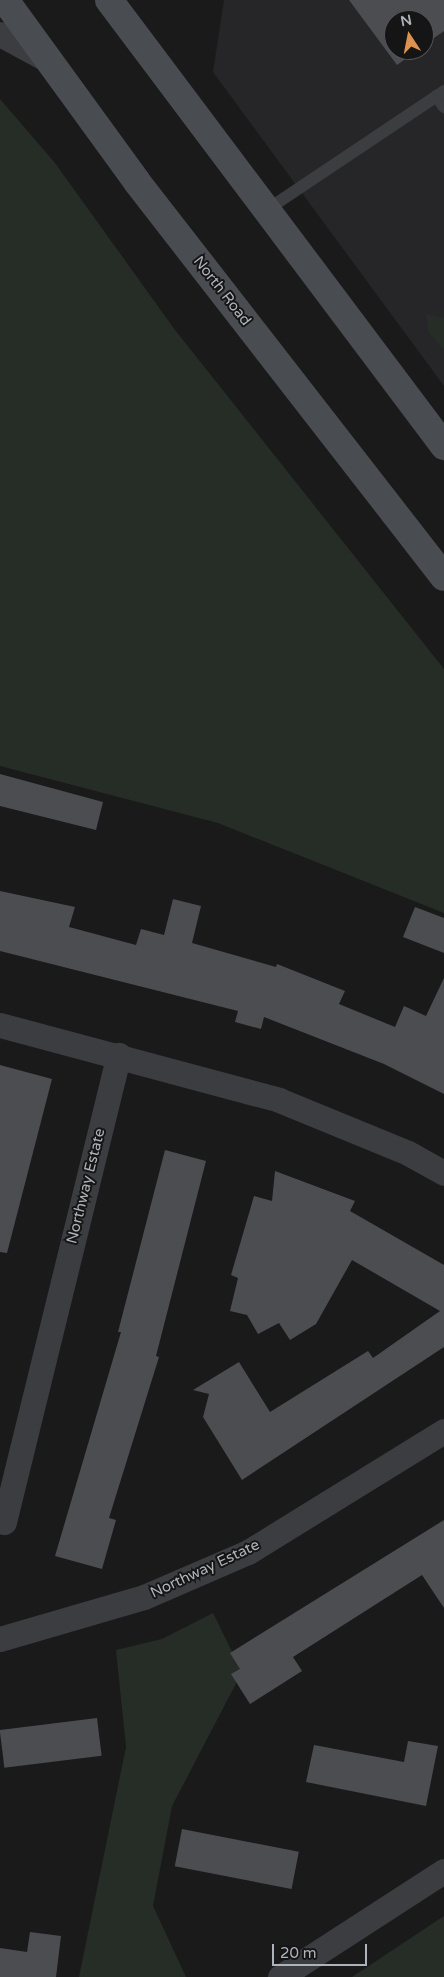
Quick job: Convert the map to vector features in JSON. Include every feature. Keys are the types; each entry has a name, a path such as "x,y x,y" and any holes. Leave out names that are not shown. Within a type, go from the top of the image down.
{"main road":[{"name":"North Road","path":"5,0 137,182 444,577"},
{"path":"109,0 268,209 444,446"}],"street":[{"path":"0,34 48,60"},
{"path":"0,1025 119,1055 279,1100 408,1152 444,1173"},
{"name":"Northway Estate","path":"4,1522 119,1055"},
{"name":"Northway Estate","path":"0,1639 144,1597 248,1552 444,1431"},
{"path":"280,1977 444,1871"}],"lane":[{"path":"268,209 440,93 444,107"}],"shaded area":[{"path":"224,0 444,0 444,386 213,72"},
{"path":"0,99 55,163 175,330 444,669 444,913 218,823 0,766"},
{"path":"426,314 444,318 444,350 428,332"},
{"path":"213,1613 242,1672 172,1806 153,1906 186,1977 79,1977 126,1747 116,1650 162,1639"},
{"path":"444,1916 444,1977 352,1977"}],"building":[{"path":"349,0 444,0 444,31 434,38 434,10 384,10 384,47"},
{"path":"393,60 404,60 397,65"},
{"path":"0,774 103,802 96,830 0,806"},
{"path":"0,891 75,907 69,927 136,945 141,929 164,935 173,899 201,906 192,943 276,967 277,964 345,991 339,1004 395,1027 404,1006 426,1016 444,978 444,1094 384,1064 264,1017 261,1029 235,1022 238,1011 0,951"},
{"path":"415,907 444,918 444,953 403,937"},
{"path":"0,1065 52,1079 7,1253 0,1252"},
{"path":"165,1150 206,1161 156,1356 159,1357 109,1518 116,1520 102,1569 55,1556 121,1332 118,1332"},
{"path":"275,1171 355,1201 350,1211 444,1265 444,1347 242,1480 203,1417 209,1394 193,1390 239,1362 270,1412 368,1351 373,1358 440,1311 352,1260 316,1324 290,1340 279,1323 258,1334 247,1315 230,1311 238,1278 231,1275 254,1196 272,1201"},
{"path":"444,1520 444,1608 422,1575 293,1657 302,1671 250,1704 231,1674 240,1669 230,1653"},
{"path":"97,1718 102,1756 4,1768 0,1730"},
{"path":"408,1741 438,1746 426,1806 306,1782 314,1745 404,1762"},
{"path":"182,1829 299,1852 292,1889 175,1866"},
{"path":"30,1932 61,1936 56,1977 0,1977 0,1948 27,1952"}]}
